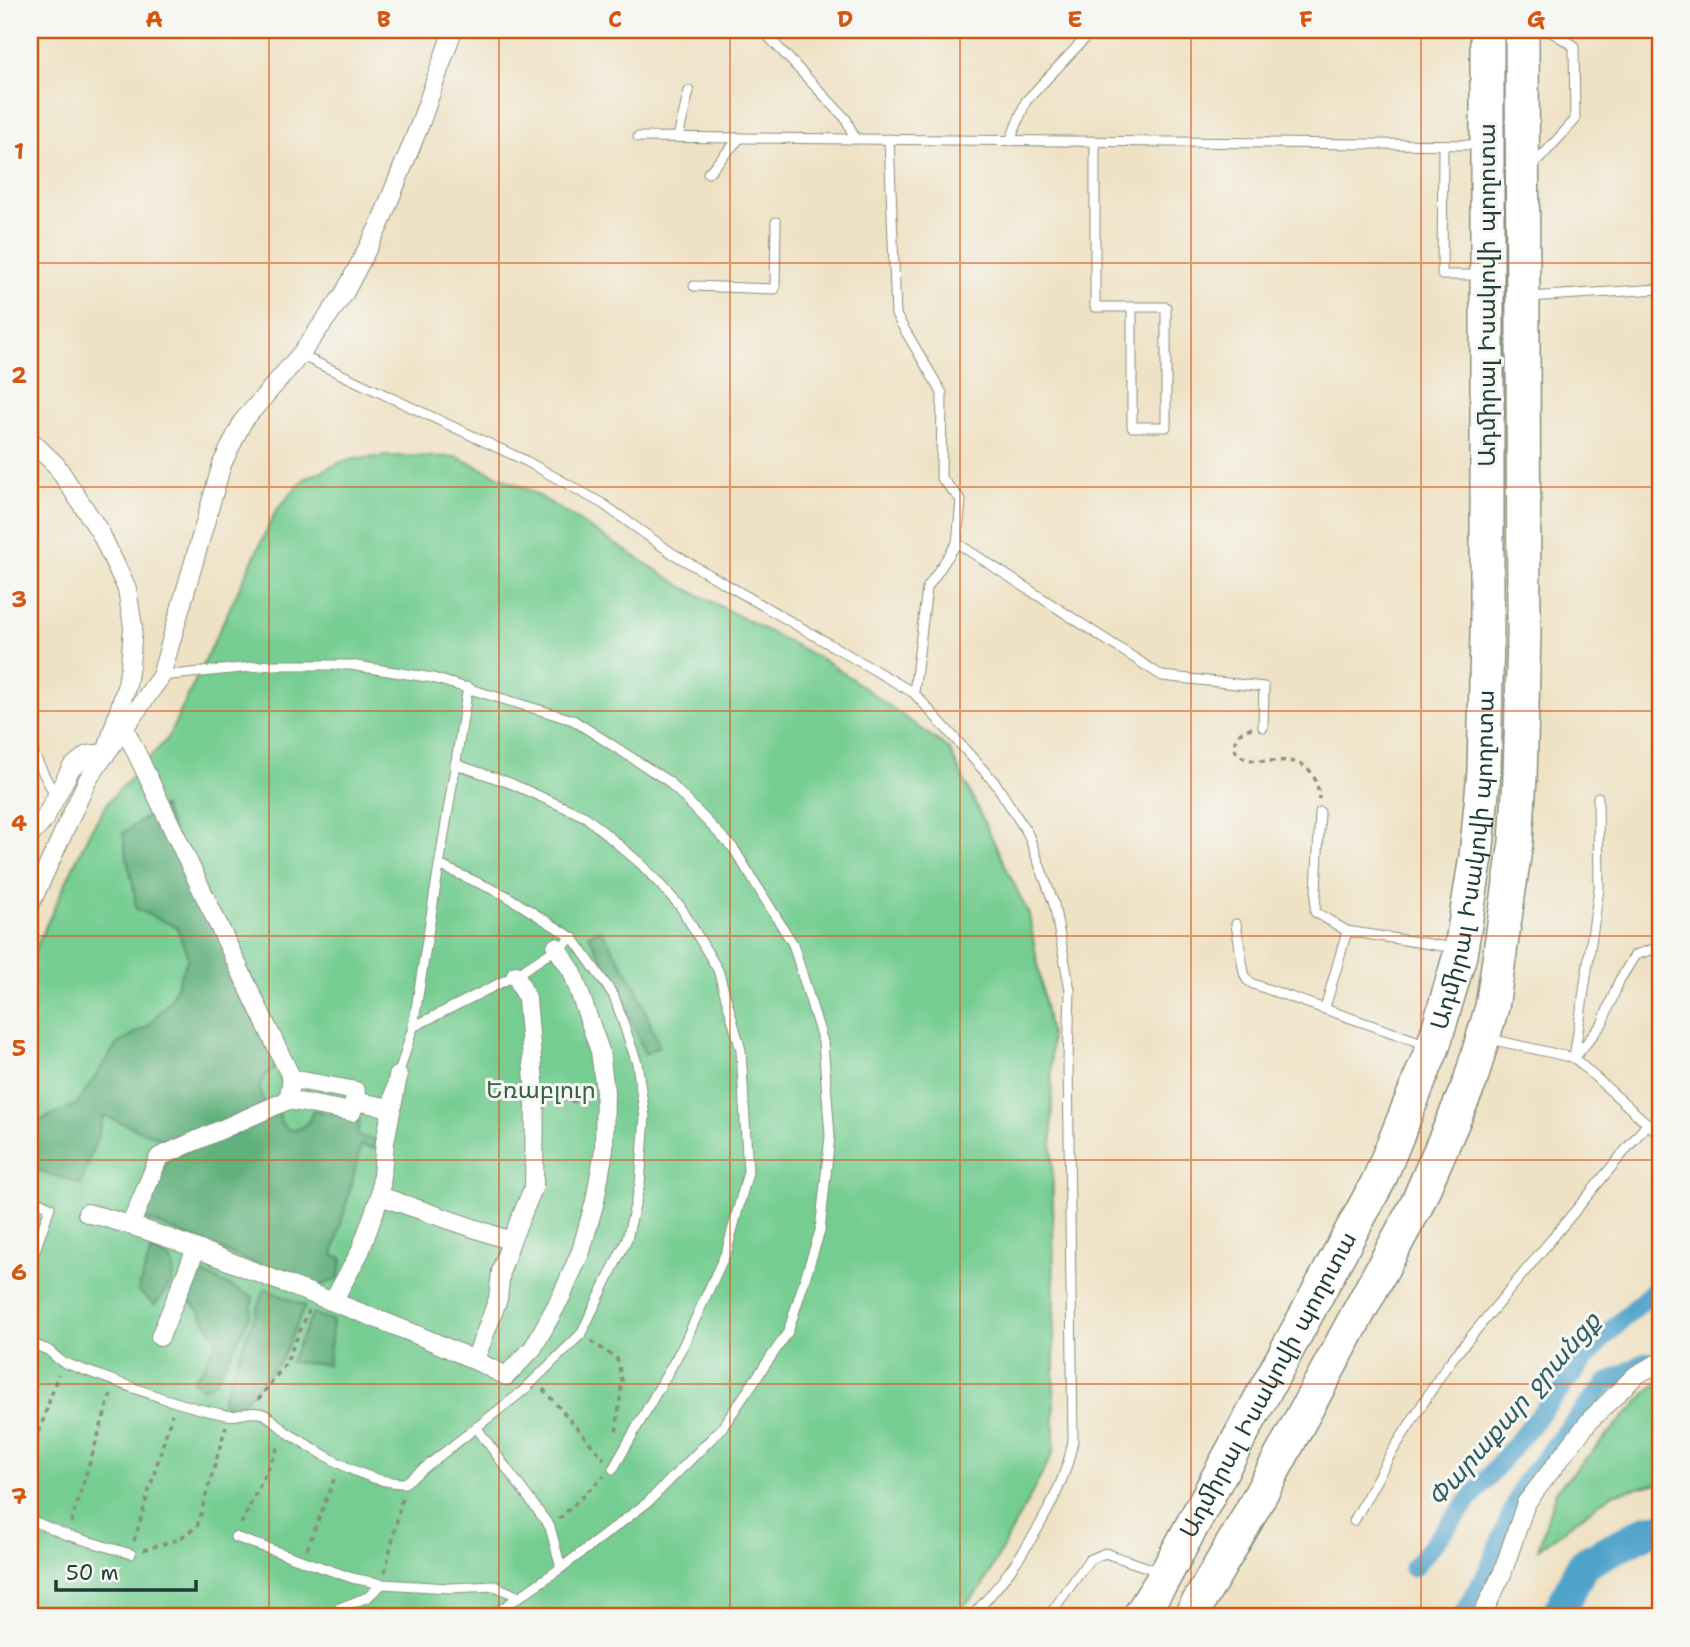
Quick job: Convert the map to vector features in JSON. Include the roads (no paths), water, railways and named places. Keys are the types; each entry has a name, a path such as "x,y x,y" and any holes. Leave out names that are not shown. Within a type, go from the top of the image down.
{"highway":[{"name":"Ադմիրալ Իսակովի պողոտա","path":"1139,1617 1162,1581 1378,1180 1433,1047 1459,958 1476,857 1484,772 1487,634 1487,30"},
{"name":"Ադմիրալ Իսակովի պողոտա","path":"1190,1617 1246,1521 1416,1206 1471,1082 1497,977 1516,842 1524,634 1522,30"},
{"path":"1459,958 1497,977"}],"street":[{"path":"30,905 89,779 161,676 222,464 231,442 243,421 300,355 344,294 379,226 420,124 453,30"},
{"path":"30,440 56,465 100,532 127,589 132,627 130,666 106,753"},
{"path":"125,729 292,1079 288,1100"},
{"path":"30,836 44,820 71,768 87,755 106,753"},
{"path":"87,1213 131,1224 333,1301 475,1360 506,1376 533,1348 561,1297 581,1251 595,1201 604,1150 605,1104 600,1051 572,971 556,947"},
{"path":"475,1360 498,1299 501,1271 511,1241 534,1186 535,1098 527,999 516,975"},
{"path":"333,1301 360,1252 380,1196 391,1108 398,1076"},
{"path":"131,1224 159,1157 288,1100 352,1112 356,1091 292,1079"},
{"path":"354,1101 391,1108"},
{"path":"380,1196 511,1241"},
{"path":"160,1337 196,1249"},
{"path":"1481,1617 1502,1574 1526,1503 1590,1420 1636,1375 1660,1362"}],"lane":[{"path":"762,30 846,119 855,139"},
{"path":"1522,177 1575,120 1574,46 1548,30"},
{"path":"1010,141 1026,101 1089,34"},
{"path":"678,137 689,91"},
{"path":"638,137 1487,145"},
{"path":"708,173 740,138"},
{"path":"890,139 896,315 942,393 941,478 961,500 957,542 927,588 914,693"},
{"path":"1095,142 1095,307 1132,307 1166,307 1166,427 1132,427 1132,307"},
{"path":"1443,145 1442,275 1487,275"},
{"path":"694,286 775,289 776,222"},
{"path":"1522,298 1660,289"},
{"path":"300,355 526,461 603,504 672,553 914,693 996,784 1028,834 1054,904 1070,990 1068,1062 1073,1441 1061,1483 1026,1546 971,1617"},
{"path":"957,542 1162,676 1264,687 1263,727"},
{"path":"161,676 272,665 350,664 433,678 573,720 668,781 734,849 793,944 823,1042 830,1136 820,1231 788,1332 722,1428 648,1502 561,1568 489,1617"},
{"path":"398,1076 413,1027 468,687"},
{"path":"30,747 55,796"},
{"path":"455,764 510,783 586,817 641,864 680,906 719,970 741,1050 747,1172 727,1250 683,1346 613,1469"},
{"path":"1574,1058 1599,889 1598,797"},
{"path":"1320,812 1315,912 1347,931 1459,958"},
{"path":"30,1343 48,1350 62,1362 176,1401 229,1416 248,1412 264,1414 285,1432 341,1463 390,1483 405,1483 535,1380 581,1334 627,1239 640,1184 645,1117 637,1063 614,996 573,938 505,895 439,865"},
{"path":"1236,923 1247,980 1253,984 1433,1047"},
{"path":"1325,1008 1347,931"},
{"path":"413,1027 516,975 573,938"},
{"path":"1574,1058 1602,1024 1619,981 1635,955 1660,947"},
{"path":"1483,1038 1574,1058 1660,1135"},
{"path":"1354,1521 1390,1455 1448,1364 1648,1124"},
{"path":"30,1198 50,1207 30,1265"},
{"path":"476,1427 550,1528 561,1568"},
{"path":"30,1520 67,1535 131,1553"},
{"path":"234,1537 352,1578 382,1584 450,1588 495,1586 519,1597"},
{"path":"1048,1617 1089,1560 1105,1553 1149,1568 1162,1581"},
{"path":"317,1617 368,1597 382,1584"}],"waterway":[{"name":"Փարաքար ջրանցք","path":"1413,1568 1602,1339 1651,1293 1660,1290"},
{"path":"1461,1617 1488,1570 1524,1483 1605,1384 1647,1361"},
{"path":"1557,1617 1583,1564 1649,1530 1660,1529"}],"park label":[{"name":"Եռաբլուր","path":"541,1090"}]}
